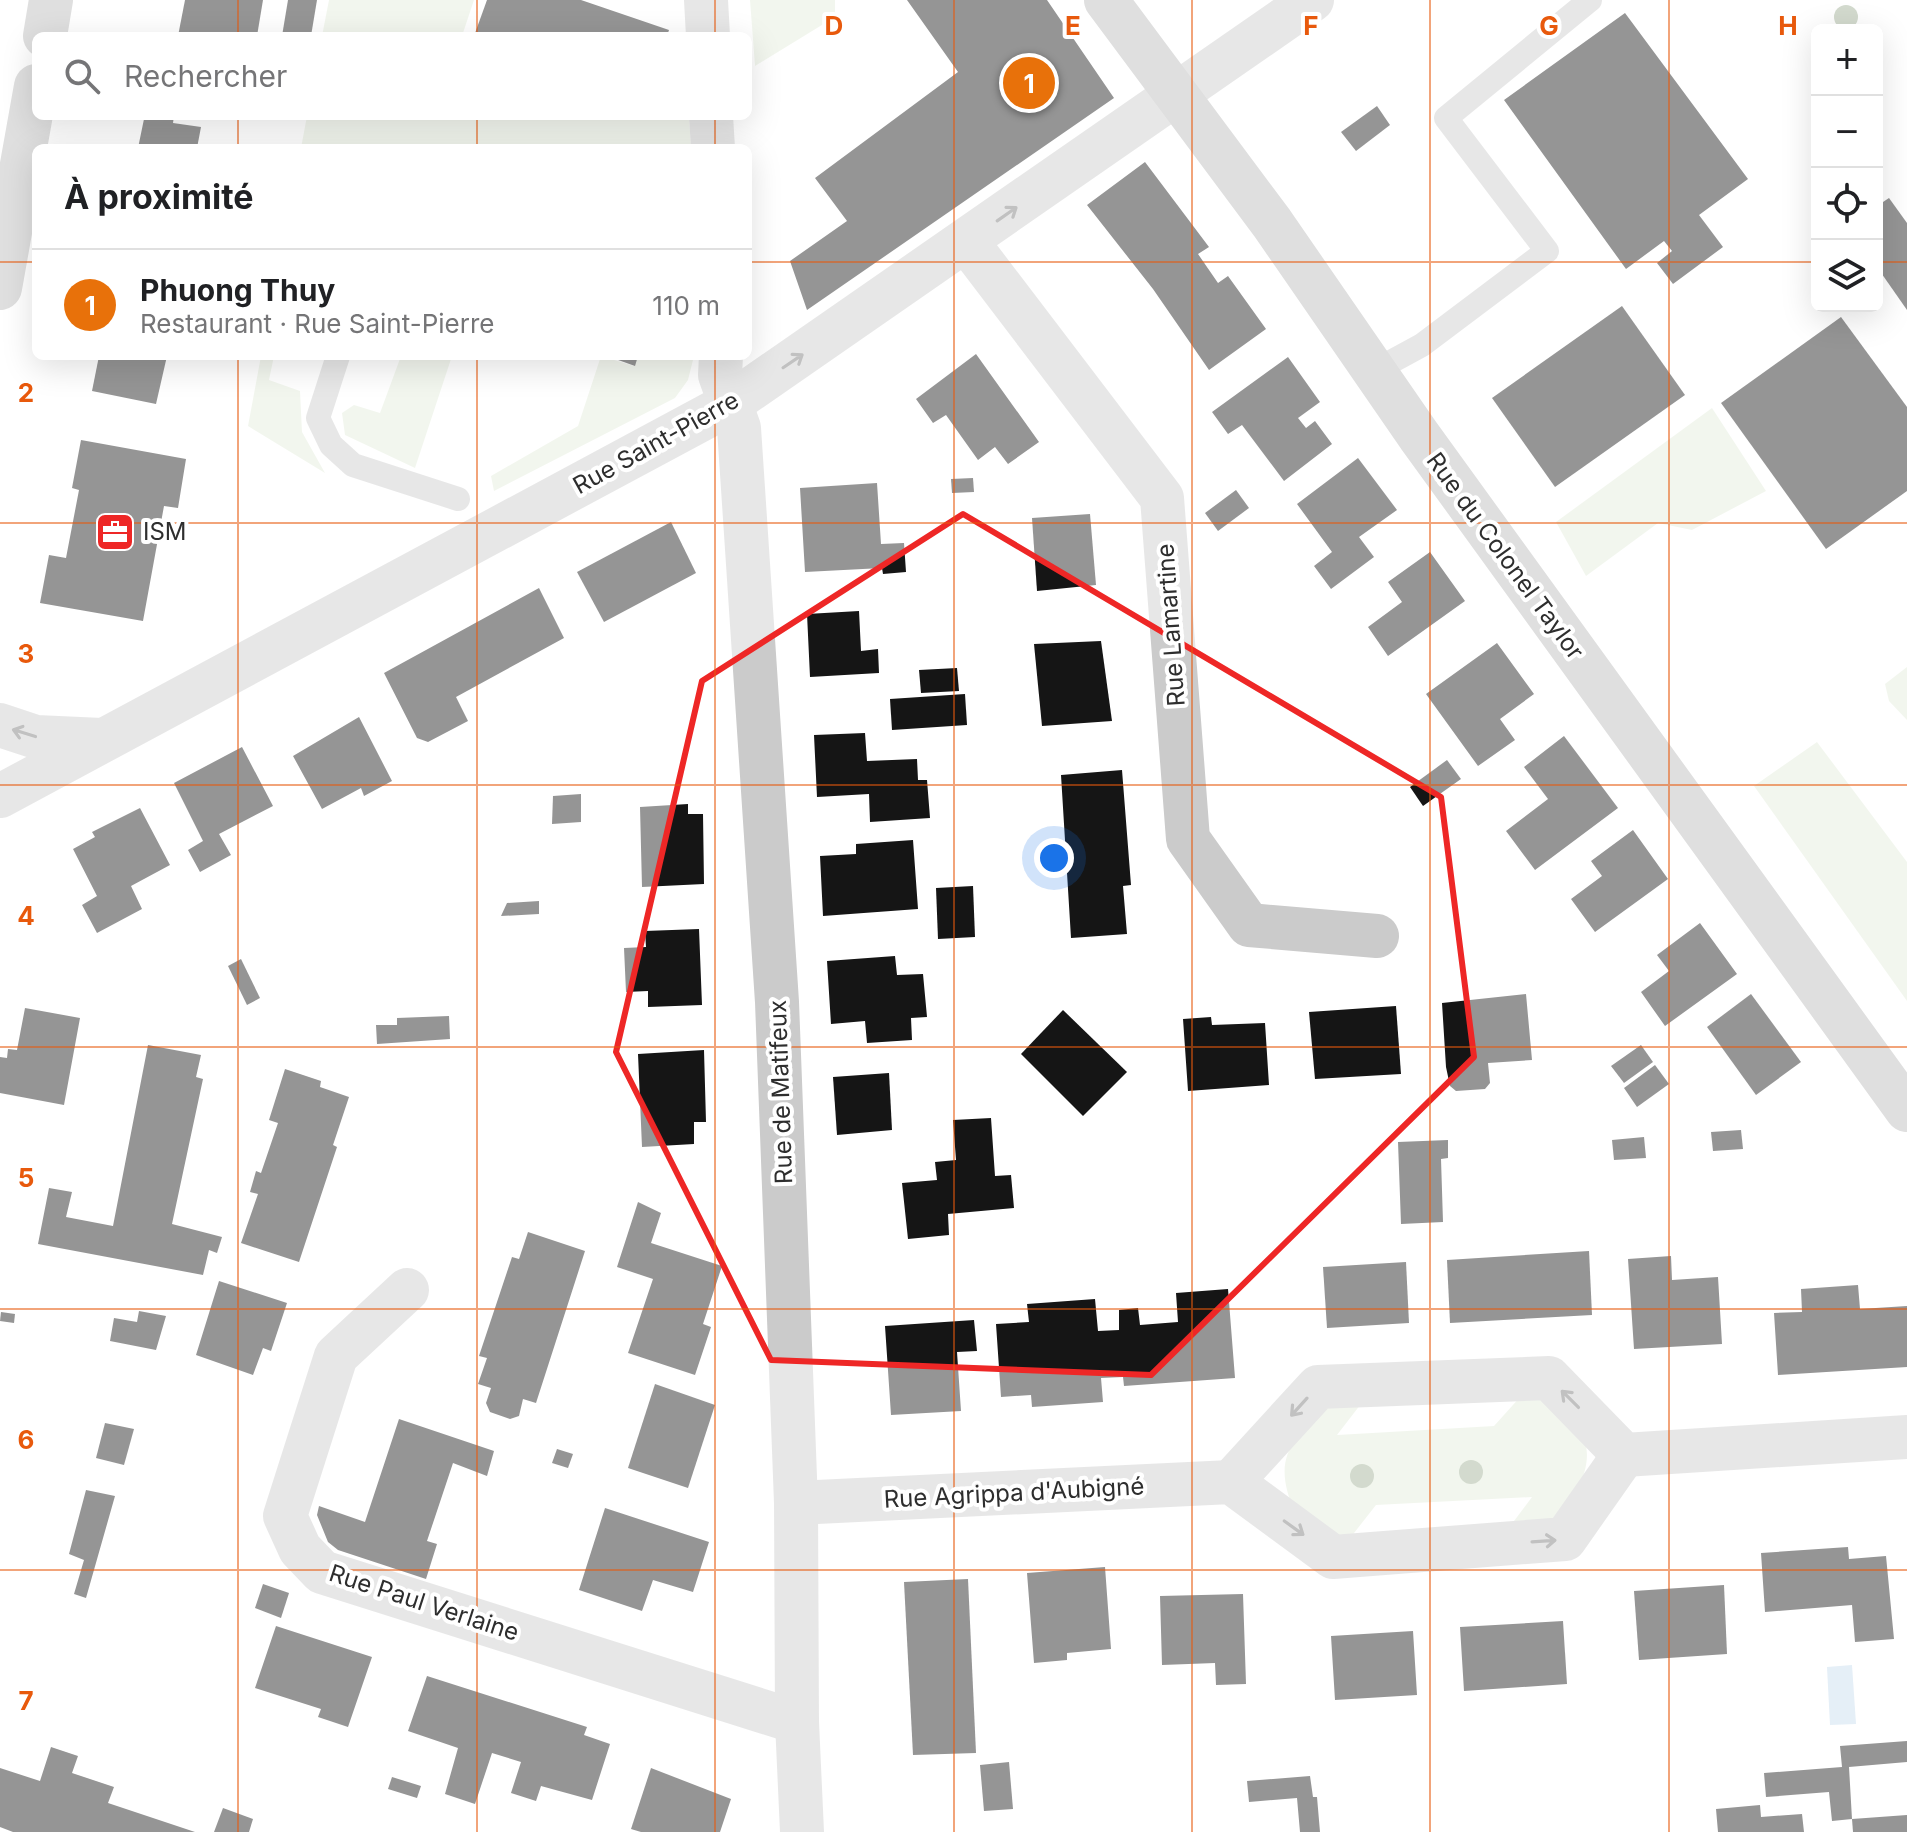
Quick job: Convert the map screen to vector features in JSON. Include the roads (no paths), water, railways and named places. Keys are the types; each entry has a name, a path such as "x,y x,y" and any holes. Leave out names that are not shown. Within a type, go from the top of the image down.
{"main road":[{"path":"46,32 51,0"},
{"name":"Rue du Colonel Taylor","path":"1106,0 1376,370 1438,462 1907,1110"},
{"path":"0,288 32,108"}],"street":[{"path":"706,0 708,32"},
{"name":"Rue Saint-Pierre","path":"0,796 728,405 1312,0"},
{"path":"711,120 713,144"},
{"name":"Rue Lamartine","path":"967,242 1162,498 1188,839 1249,925 1377,936"},
{"name":"Rue de Matifeux","path":"721,360 720,375 728,405 739,428 777,1002 796,1503 797,1722 802,1832"},
{"path":"0,725 36,737 104,740"},
{"name":"Rue Paul Verlaine","path":"407,1290 336,1356 285,1516 300,1549 322,1572 797,1722"},
{"path":"1624,1455 1565,1539 1333,1557 1231,1482 1318,1387 1549,1378 1624,1455 1907,1437"},
{"name":"Rue Agrippa d'Aubigné","path":"796,1503 1231,1482"}],"lane":[{"path":"1376,370 1422,345 1547,251 1446,118 1590,0"},
{"path":"337,360 318,418 331,445 353,465 458,499"}],"water":[{"path":"1852,1665 1856,1724 1830,1725 1827,1667"}],"place":[{"name":"Phuong Thuy","path":"1029,83"},
{"name":"ISM","path":"115,532"}]}
